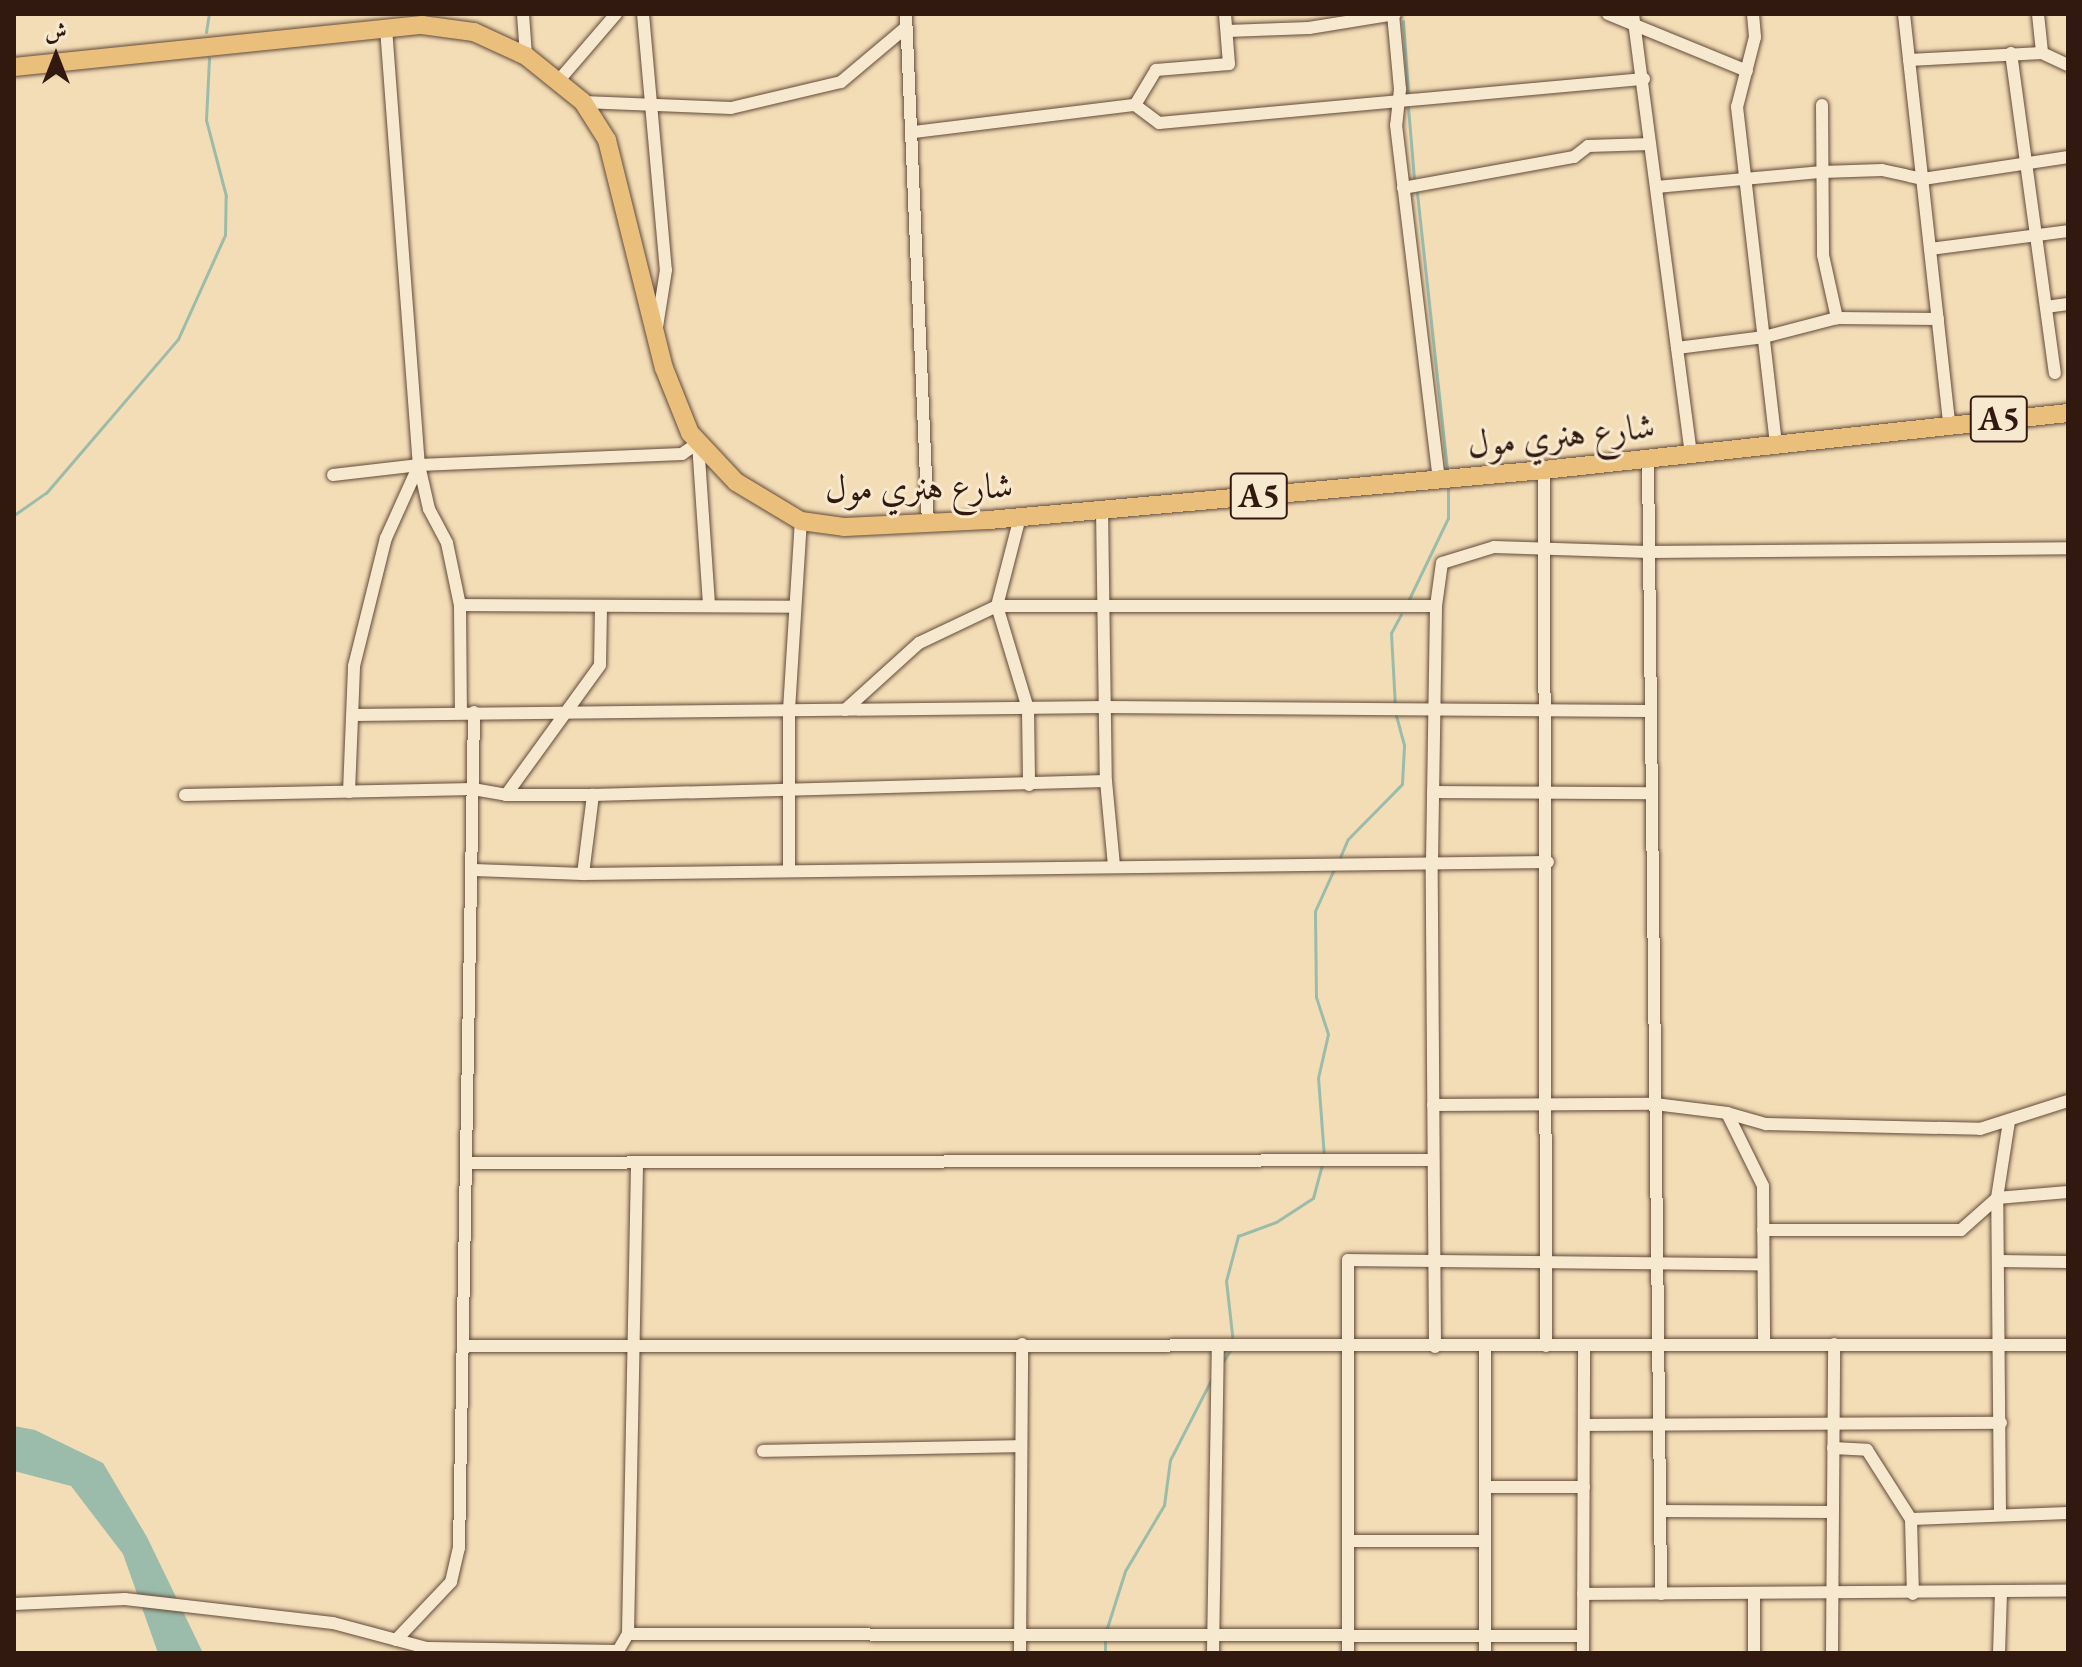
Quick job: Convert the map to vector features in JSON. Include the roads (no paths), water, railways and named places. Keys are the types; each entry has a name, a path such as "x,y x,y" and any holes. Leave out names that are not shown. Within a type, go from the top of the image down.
{"highway":[{"name":"شارع هنري مول","path":"14,67 393,23 461,28 526,56 560,79 583,102 614,159 656,334 682,418 698,443 736,482 801,521 844,527 928,525 1544,470 1949,424"},
{"name":"A5","path":"1949,424 2068,413"}],"street":[{"path":"523,14 526,56"},
{"path":"560,79 616,14"},
{"path":"643,14 666,270 656,334"},
{"path":"906,14 904,29 914,132 928,525"},
{"path":"1135,105 1156,70 1229,64 1225,14"},
{"path":"1227,31 1309,28 1394,14 1403,188 1439,480"},
{"path":"1608,14 1633,17 1686,49 1747,71"},
{"path":"1753,14 1755,37 1737,107 1776,443"},
{"path":"1904,14 1949,424"},
{"path":"2038,14 2042,53"},
{"path":"1633,17 1644,79 1691,454"},
{"path":"393,23 419,465 429,509 447,543 460,605 473,789 474,870 459,1548 451,1582 396,1640"},
{"path":"583,102 653,108 731,108 841,82 904,29"},
{"path":"2011,53 2055,373"},
{"path":"1909,60 2042,53 2068,65"},
{"path":"914,132 1135,105 1159,123 1644,79"},
{"path":"1822,105 1823,255 1837,318"},
{"path":"1403,188 1574,157 1588,146 1650,144"},
{"path":"1656,187 1822,172 1882,170 1923,179 2025,160 2068,157"},
{"path":"1930,249 2068,231"},
{"path":"2046,307 2068,304"},
{"path":"1677,348 1764,337 1837,318 1938,319"},
{"path":"333,475 419,465 682,454 698,443"},
{"path":"698,443 709,605"},
{"path":"1648,459 1655,1344 1661,1594"},
{"path":"349,792 354,666 368,600 386,538 419,465"},
{"path":"1544,470 1548,862 1546,1346"},
{"path":"1102,508 1106,781 1114,865"},
{"path":"1020,517 997,606 1028,709 1029,785"},
{"path":"789,870 789,710 793,607 801,521"},
{"path":"1435,1347 1432,862 1436,606 1442,563 1494,547 1648,552 2068,548"},
{"path":"460,605 793,607"},
{"path":"845,710 919,643 997,606 1436,606"},
{"path":"506,795 600,665 601,607"},
{"path":"353,715 1105,707 1546,713 1648,711"},
{"path":"185,795 473,789 506,795 593,795 1106,781"},
{"path":"1433,792 1649,793"},
{"path":"583,874 593,795"},
{"path":"474,870 583,874 1548,862"},
{"path":"1433,1105 1655,1104 1727,1113 1766,1124 1980,1129 2068,1101"},
{"path":"1727,1113 1763,1186 1764,1344"},
{"path":"2000,1515 2002,1344 1997,1198 2009,1121"},
{"path":"469,1163 1433,1160"},
{"path":"14,1604 106,1598 157,1601 333,1623 427,1648 618,1651 628,1634 637,1163"},
{"path":"1763,1230 1961,1230 1997,1198 2068,1192"},
{"path":"1348,1653 1348,1260 1762,1264"},
{"path":"1999,1261 2068,1262"},
{"path":"1020,1653 1022,1344"},
{"path":"1832,1653 1834,1344"},
{"path":"1583,1653 1584,1345"},
{"path":"465,1346 2068,1345"},
{"path":"1213,1653 1218,1346"},
{"path":"1485,1346 1485,1653"},
{"path":"1584,1425 2001,1423"},
{"path":"763,1451 1021,1446"},
{"path":"1833,1448 1867,1450 1911,1519 1913,1594"},
{"path":"1485,1487 1584,1487"},
{"path":"1661,1511 1833,1512"},
{"path":"1911,1519 2068,1513"},
{"path":"1348,1541 1485,1541"},
{"path":"1583,1594 1832,1595 2068,1591"},
{"path":"1999,1653 2001,1592"},
{"path":"1754,1595 1754,1653"},
{"path":"628,1634 1583,1636"}],"waterway":[{"path":"206,32 209,14"},
{"path":"1403,21 1408,92"},
{"path":"14,515 46,493 178,339 225,235 226,196 206,120 209,58"},
{"path":"1408,107 1414,178"},
{"path":"1417,193 1447,470"},
{"path":"1409,599 1448,518 1448,488"},
{"path":"1395,707 1391,633 1401,614"},
{"path":"1338,862 1348,839 1402,784 1404,745 1396,715"},
{"path":"1324,1157 1318,1078 1328,1034 1316,997 1315,911 1334,869"},
{"path":"1233,1343 1226,1281 1238,1236 1276,1222 1313,1198 1322,1164"},
{"path":"1222,1363 1231,1349"},
{"path":"1106,1631 1125,1571 1164,1505 1170,1460 1213,1376"},
{"path":"1105,1639 1105,1653"}]}
